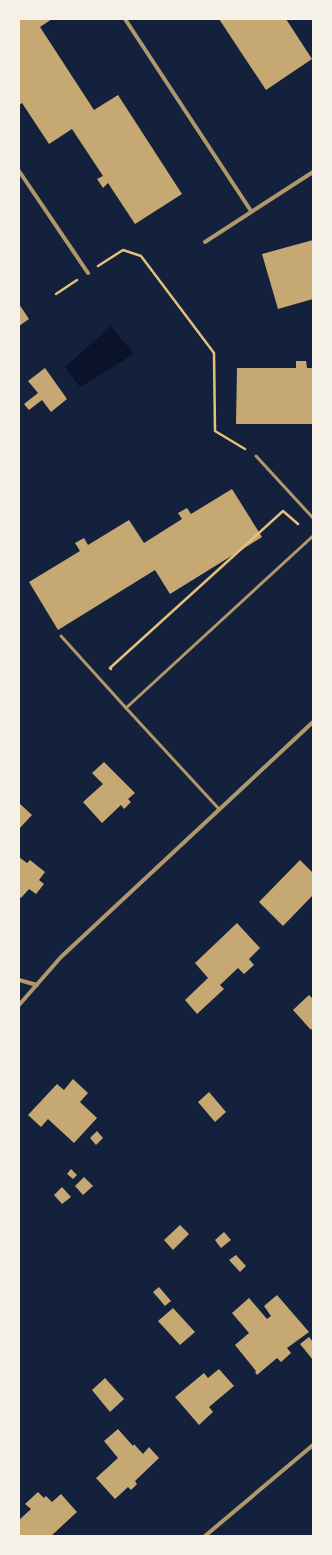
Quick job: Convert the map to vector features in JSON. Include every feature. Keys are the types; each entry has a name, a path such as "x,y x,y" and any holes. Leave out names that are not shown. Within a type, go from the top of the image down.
{"street":[{"path":"125,19 251,211"},
{"path":"19,171 88,273"},
{"path":"204,242 313,172"},
{"path":"19,1005 61,957 313,722"},
{"path":"19,980 37,985"},
{"path":"205,1536 313,1445"}],"lane":[{"path":"256,456 313,518"},
{"path":"126,708 313,536"},
{"path":"61,636 219,809"}],"path":[{"path":"56,294 123,250 141,256 214,353 215,431 256,456"},
{"path":"114,673 110,668 284,511 298,524"}],"water":[{"path":"111,326 134,354 80,387 65,367"}],"building":[{"path":"19,19 52,19 40,27 94,110 118,95 182,194 135,224 108,183 103,188 97,179 103,176 72,129 49,144 22,103 19,105"},
{"path":"219,19 286,19 312,59 266,90"},
{"path":"313,240 313,299 278,309 262,254"},
{"path":"19,304 29,319 19,326"},
{"path":"296,361 306,361 307,368 313,368 313,424 236,424 237,368 296,368"},
{"path":"45,368 67,399 51,412 42,400 29,410 24,404 38,393 28,381"},
{"path":"232,489 262,537 170,594 155,570 58,630 29,582 80,551 75,543 84,538 88,545 129,520 144,543 182,519 178,513 187,508 191,514"},
{"path":"104,762 135,793 128,799 131,802 124,809 121,805 102,823 83,802 103,784 92,773"},
{"path":"19,803 32,815 19,829"},
{"path":"19,857 27,863 30,860 45,872 39,880 44,884 36,894 29,889 21,898 19,896"},
{"path":"300,860 313,873 313,895 283,926 259,902"},
{"path":"237,923 260,948 249,959 254,965 244,974 238,968 220,985 224,989 197,1014 185,1000 208,978 195,963"},
{"path":"309,995 313,999 313,1027 311,1030 293,1010"},
{"path":"73,1079 88,1093 80,1102 97,1118 74,1143 48,1119 41,1127 28,1115 57,1084 64,1090"},
{"path":"209,1092 226,1112 215,1122 198,1102"},
{"path":"97,1131 103,1138 96,1145 90,1138"},
{"path":"71,1169 77,1175 73,1179 67,1174"},
{"path":"84,1177 93,1186 83,1195 75,1186"},
{"path":"62,1187 71,1197 62,1204 54,1195"},
{"path":"180,1225 189,1234 173,1250 164,1240"},
{"path":"224,1232 231,1240 221,1248 215,1240"},
{"path":"236,1255 246,1266 240,1272 229,1260"},
{"path":"159,1287 171,1301 165,1306 153,1292"},
{"path":"277,1295 309,1332 287,1348 291,1353 281,1362 277,1358 257,1375 255,1372 256,1371 235,1345 249,1333 232,1313 249,1298 267,1319 271,1316 264,1306"},
{"path":"173,1308 195,1332 180,1345 158,1321"},
{"path":"309,1337 313,1342 313,1360 300,1344"},
{"path":"219,1369 234,1386 209,1407 213,1412 199,1425 175,1397 204,1373 208,1378"},
{"path":"105,1378 124,1399 110,1412 92,1390"},
{"path":"118,1429 133,1446 134,1444 143,1454 149,1447 159,1458 135,1481 137,1484 131,1490 128,1487 115,1499 96,1478 118,1458 104,1441"},
{"path":"38,1492 44,1498 46,1496 52,1502 61,1494 77,1512 51,1536 21,1536 19,1534 19,1520 31,1509 25,1504"}]}
